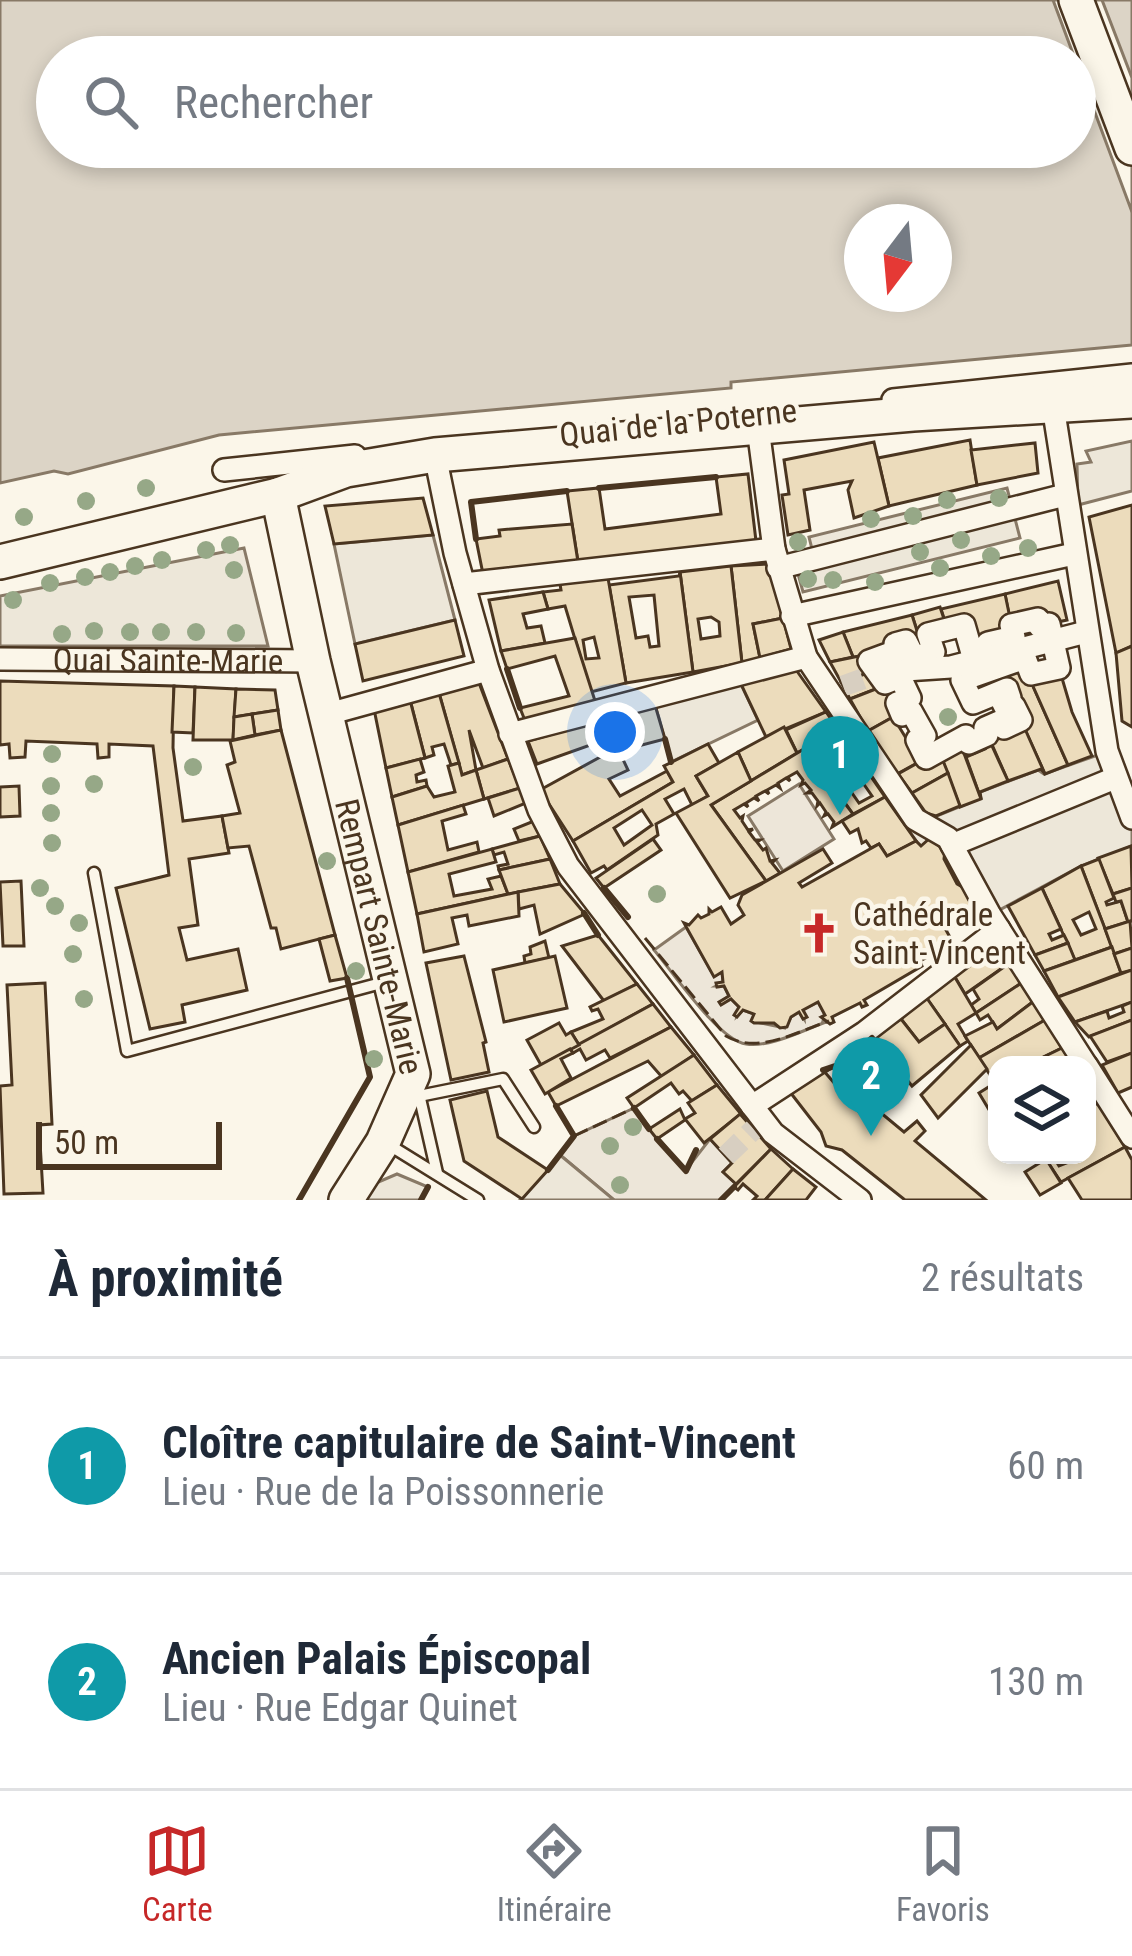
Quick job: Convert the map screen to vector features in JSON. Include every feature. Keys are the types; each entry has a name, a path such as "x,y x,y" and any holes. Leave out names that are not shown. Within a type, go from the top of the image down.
{"main road":[{"path":"1076,0 1090,36"},
{"path":"1096,53 1132,148"},
{"name":"Quai de la Poterne","path":"278,495 346,470 435,455 1132,400"},
{"path":"0,562 278,495"},
{"name":"Quai Sainte-Marie","path":"278,495 313,661"},
{"name":"Rempart Sainte-Marie","path":"313,661 416,1085 346,1200"}],"street":[{"name":"Quai de la Poterne","path":"224,470 1132,375"},
{"path":"1053,406 1107,751 1132,818"},
{"path":"758,428 776,558 806,657 830,686 915,819 948,838 995,922 1081,1056"},
{"path":"435,455 488,670 539,809 568,866 772,1132 860,1200"},
{"path":"464,584 776,558 1065,495"},
{"path":"792,616 1074,554"},
{"path":"1038,619 1039,626 1049,624 1052,639 1059,668 1031,674 1025,658 962,680 973,703 1007,689 1010,698 1002,701 1006,709 1014,706 1021,720 1004,728 1000,721 985,728 988,734 969,742 966,736 926,758 917,740 925,736 911,711 902,715 897,704 910,698 900,677 885,683 869,661 888,653 891,661 900,662 896,644 906,641 914,656 934,652 928,634 964,625 972,652 1014,638 1011,626 1038,619"},
{"path":"876,674 951,667 1086,632"},
{"path":"510,734 806,657"},
{"name":"Quai Sainte-Marie","path":"0,659 313,661"},
{"path":"328,714 488,670"},
{"path":"1107,751 1132,745"},
{"path":"952,845 1115,778"},
{"path":"752,1106 864,1033 995,922"},
{"path":"1096,1074 1122,1100 1132,1137"}],"lane":[{"path":"94,874 127,1051 392,980"},
{"path":"437,1173 416,1085 503,1079 534,1127"},
{"path":"383,1142 478,1200"}],"shaded area":[{"path":"0,0 1132,0 1132,345 219,435 68,474 54,471 0,483"},
{"path":"1132,441 1132,491 1078,505 1077,464 1091,462 1086,451"},
{"path":"1007,488 1020,538 803,592 797,570 816,565 809,537"},
{"path":"433,535 455,620 355,644 334,544"},
{"path":"244,548 268,646 0,646 0,596"},
{"path":"740,682 758,720 671,762 655,705"},
{"path":"1112,750 1132,800 1132,846 1081,866 979,921 944,859 946,854 931,841 921,846 897,815 937,816 981,798 980,792 1038,770 1044,774"},
{"path":"799,784 834,839 783,871 748,816"},
{"path":"686,927 714,976 722,972 723,982 716,986 724,986 729,996 719,1003 731,999 739,1007 737,1016 743,1010 754,1014 756,1022 785,1028 791,1017 799,1012 804,1019 803,1010 818,1002 823,1021 829,1021 766,1043 735,1040 710,1019 654,950"},
{"path":"634,1108 685,1171 710,1139 732,1163 723,1172 736,1184 721,1200 614,1200 560,1155 574,1136"},
{"path":"560,1155 614,1200 520,1200"},
{"path":"397,1174 428,1187 421,1200 365,1200 376,1183"}],"pier":[{"path":"1053,0 1102,0 1132,78 1132,212 1096,115 1096,36 1066,36"}],"building":[{"path":"970,440 977,485 889,506 878,458"},
{"path":"874,442 889,506 854,518 848,490 852,481 804,490 810,530 788,535 782,495 789,494 784,460"},
{"path":"1035,443 1038,473 977,485 971,450"},
{"path":"748,474 756,541 578,562 567,491 599,488 605,529 721,514 716,477"},
{"path":"423,498 433,535 334,544 325,506"},
{"path":"1132,505 1132,646 1116,653 1089,517"},
{"path":"572,524 578,562 483,574 476,539 500,536 499,530"},
{"path":"769,564 783,618 753,624 760,658 742,663 731,566"},
{"path":"731,566 742,663 693,672 680,572","holes":["711,617 719,622 720,636 701,639 698,619"]},
{"path":"680,572 693,672 626,683 609,585 679,576","holes":["654,595 659,646 650,647 648,636 636,638 629,597"]},
{"path":"608,578 626,683 591,692 565,606 548,609 543,592 561,590 560,584","holes":["594,637 599,658 586,659 583,640"]},
{"path":"1058,581 1067,620 1011,625 1005,594"},
{"path":"543,592 548,609 523,614 527,628 541,626 545,643 501,651 489,600"},
{"path":"1005,594 1014,637 972,653 964,625 947,628 941,609"},
{"path":"940,607 947,628 925,655 912,615"},
{"path":"912,615 924,653 853,657 843,632"},
{"path":"783,618 791,649 760,658 753,624"},
{"path":"455,620 464,656 363,681 355,644"},
{"path":"843,632 853,657 830,662 819,640"},
{"path":"575,638 596,704 526,723 520,708 569,696 555,656 507,669 501,651"},
{"path":"1132,646 1132,727 1122,721 1116,653"},
{"path":"869,654 874,671 841,682 830,662"},
{"path":"1021,659 1068,765 1045,774 997,668"},
{"path":"794,667 826,712 766,737 740,682"},
{"path":"1059,668 1092,756 1068,765 1028,675"},
{"path":"874,671 886,685 850,699 841,682"},
{"path":"0,681 174,686 173,748 183,821 222,816 229,853 189,859 198,925 179,928 187,960 238,949 247,990 182,1005 185,1022 150,1029 116,888 169,875 153,746 109,744 109,757 98,758 97,744 26,741 25,757 10,758 9,744 0,745"},
{"path":"479,683 508,759 483,768 469,730 476,770 462,775 439,693"},
{"path":"886,685 900,713 868,731 850,699"},
{"path":"174,686 195,687 193,733 172,732"},
{"path":"195,687 236,689 233,740 193,740"},
{"path":"236,689 275,690 278,710 234,717"},
{"path":"439,693 459,763 451,765 444,744 432,747 434,755 425,758 410,700"},
{"path":"410,700 425,758 386,768 374,709"},
{"path":"655,705 665,739 619,751 628,770 609,779 620,796 667,771 673,782 573,841 540,790 602,756 593,744 537,764 528,741"},
{"path":"278,710 281,730 255,735 252,714"},
{"path":"826,712 847,742 811,763 804,749 797,753 786,730"},
{"path":"252,714 255,735 233,740 234,717"},
{"path":"893,717 906,738 914,734 919,762 897,774 868,731"},
{"path":"1021,720 1045,774 1041,769 1008,781 986,731"},
{"path":"784,727 797,753 751,781 738,752"},
{"path":"281,730 335,935 281,949 249,846 228,848 222,816 240,813 227,765 235,762 230,741"},
{"path":"987,735 1008,781 980,792 981,799 966,757 985,749 980,738"},
{"path":"959,740 981,799 960,807 939,751"},
{"path":"847,742 885,797 853,814 815,761","holes":["849,763 872,796 859,803 836,770"]},
{"path":"708,744 719,763 696,776 708,796 692,805 684,789 665,799 674,814 656,824 658,835 607,870 604,866 591,873 573,841 673,782 664,766","holes":["642,810 652,825 624,845 614,828"]},
{"path":"804,749 853,814 832,827 834,822 828,814 824,816 826,812 807,793 811,790 805,783 801,785 797,772 788,777 790,781 786,778 778,783 780,788 776,785 767,790 769,794 756,796 759,801 754,798 746,803 748,807 744,804 734,810 743,816 748,830 753,829 749,832 766,848 770,861 775,860 772,863 780,873 766,881 711,805"},
{"path":"939,751 948,773 912,793 898,774"},
{"path":"738,752 751,781 711,805 766,881 730,898 676,813 708,796 696,776"},
{"path":"420,759 424,772 416,775 417,782 426,780 427,786 392,797 386,768"},
{"path":"508,759 520,788 484,799 476,770"},
{"path":"459,763 462,775 476,770 484,799 398,825 392,797 427,786 434,797 455,792 448,766"},
{"path":"948,773 960,806 936,816 926,813 912,793"},
{"path":"19,786 20,816 0,817 0,787"},
{"path":"520,788 526,803 494,816 488,798"},
{"path":"885,797 916,841 887,856 879,844 871,848 866,841 862,843 858,829 850,833 842,821"},
{"path":"463,805 466,814 442,821 448,850 477,842 479,852 408,872 398,825"},
{"path":"534,821 540,836 519,841 514,829"},
{"path":"540,836 550,859 499,870 498,866 508,864 504,852 494,855 492,849"},
{"name":"Cathédrale Saint-Vincent","path":"930,838 945,851 944,859 973,905 959,914 963,921 946,930 951,939 920,961 922,966 864,1000 867,1005 860,1003 832,1017 830,1024 821,1017 825,1015 818,1002 803,1010 807,1017 803,1019 799,1012 787,1027 780,1028 774,1023 754,1023 754,1014 743,1010 737,1017 739,1007 731,999 721,1005 729,996 724,986 717,987 716,983 723,982 722,972 714,977 684,923 689,925 698,915 701,918 709,909 721,907 731,924 744,915 738,905 742,895 823,849 832,863 799,883 802,887 879,844 887,856 916,841 921,846"},
{"path":"653,839 661,850 604,888 596,878"},
{"path":"1131,846 1132,888 1113,894 1098,858"},
{"path":"492,849 496,862 449,874 454,896 492,889 488,879 501,876 508,894 417,914 408,872"},
{"path":"550,859 560,884 508,894 499,870"},
{"path":"1099,859 1114,898 1107,905 1121,901 1128,922 1105,929 1081,866"},
{"path":"1081,866 1112,947 1075,960 1042,888","holes":["1089,912 1096,929 1081,935 1073,920"]},
{"path":"21,881 24,946 3,946 0,882"},
{"path":"560,884 585,914 540,934 534,905 519,909 518,892"},
{"path":"1042,888 1061,929 1049,934 1052,940 1064,935 1068,943 1035,955 1008,906"},
{"path":"1132,888 1132,921 1128,922 1121,901 1116,902 1113,894"},
{"path":"518,892 519,916 469,926 467,915 452,918 458,944 424,952 417,914"},
{"path":"1130,921 1132,948 1114,954 1105,929"},
{"path":"335,935 347,978 330,981 319,939"},
{"path":"598,935 637,984 604,1001 562,946"},
{"path":"545,941 549,958 525,963 530,947"},
{"path":"998,942 1011,962 965,994 953,974"},
{"path":"1068,943 1075,960 1044,971 1035,955"},
{"path":"1112,947 1121,973 1058,997 1044,971"},
{"path":"1132,948 1132,970 1121,973 1114,954"},
{"path":"464,956 489,1072 451,1080 426,963"},
{"path":"555,956 567,1008 504,1022 493,970"},
{"path":"1011,962 1023,982 976,1013 971,1005 979,999 973,989"},
{"path":"1132,970 1132,1002 1075,1022 1058,997"},
{"path":"953,974 976,1013 958,1024 968,1041 960,1046 926,997"},
{"path":"1023,982 1034,1001 997,1029 988,1015 980,1020 976,1013"},
{"path":"45,983 52,1124 39,1125 43,1193 4,1194 0,1086 12,1085 7,985"},
{"path":"637,984 653,1004 579,1045 571,1032 603,1019 598,1009 590,1007"},
{"path":"926,997 945,1024 919,1042 901,1019"},
{"path":"1034,1001 1045,1020 979,1058 965,1036 993,1022 997,1029"},
{"path":"1132,1002 1132,1020 1089,1037 1075,1022 1107,1011 1109,1018 1124,1012 1122,1006"},
{"path":"653,1004 671,1027 610,1058 605,1050 586,1060 580,1049 573,1053 570,1049"},
{"path":"901,1019 919,1042 945,1024 960,1046 912,1086 873,1037"},
{"path":"1045,1020 1062,1048 1046,1056 988,1056 988,1072 979,1058"},
{"path":"1132,1020 1132,1053 1107,1062 1090,1036"},
{"path":"559,1023 579,1045 541,1065 527,1040"},
{"path":"671,1027 694,1055 662,1077 648,1061 556,1106 548,1092"},
{"path":"971,1045 987,1069 938,1118 921,1095"},
{"path":"570,1049 573,1053 561,1059 571,1078 545,1094 531,1070"},
{"path":"1132,1053 1132,1087 1118,1093 1102,1065"},
{"path":"694,1055 717,1085 692,1101 671,1083 634,1108 627,1098"},
{"path":"823,1070 866,1120 875,1108 904,1132 917,1121 925,1131 915,1141 986,1200 905,1200 842,1150 826,1146 821,1132 790,1092"},
{"path":"717,1085 741,1114 704,1143 685,1119 695,1113 688,1103"},
{"path":"988,1087 988,1108 979,1093"},
{"path":"487,1091 498,1137 548,1170 522,1199 464,1161 450,1100"},
{"path":"1096,1104 1125,1147 1096,1163"},
{"path":"680,1109 685,1120 657,1139 649,1129"},
{"path":"740,1114 771,1149 736,1184 723,1172 732,1163 710,1139"},
{"path":"1125,1147 1132,1160 1132,1200 1082,1200 1068,1178"},
{"path":"771,1149 793,1169 765,1200 753,1200 757,1196 743,1184 738,1190 734,1187"},
{"path":"1049,1164 1094,1164 1061,1182"},
{"path":"1049,1164 1061,1183 1040,1195 1025,1172"},
{"path":"793,1169 816,1187 806,1200 765,1200"}],"tunnel":[{"path":"843,686 876,674"},
{"path":"726,1156 754,1129"}],"fence":[{"path":"645,938 726,1036 764,1043 829,1021"},
{"path":"574,1136 634,1108"}],"wall":[{"path":"599,488 716,477"},
{"path":"476,539 471,502 567,491"},
{"path":"507,669 520,708"},
{"path":"665,739 671,762"},
{"path":"604,888 628,917"},
{"path":"584,913 598,935"},
{"path":"299,1200 370,1077 347,978"},
{"path":"823,1070 844,1063 872,1038"},
{"path":"548,1170 574,1136 556,1106"},
{"path":"634,1108 649,1129"},
{"path":"657,1139 686,1171 696,1150"},
{"path":"421,1200 428,1187"},
{"path":"721,1200 734,1187"}],"place":[{"name":"Cloître capitulaire de Saint-Vincent","path":"840,815"},
{"name":"Cathédrale Saint-Vincent","path":"819,933"},
{"name":"Ancien Palais Épiscopal","path":"871,1136"}]}
